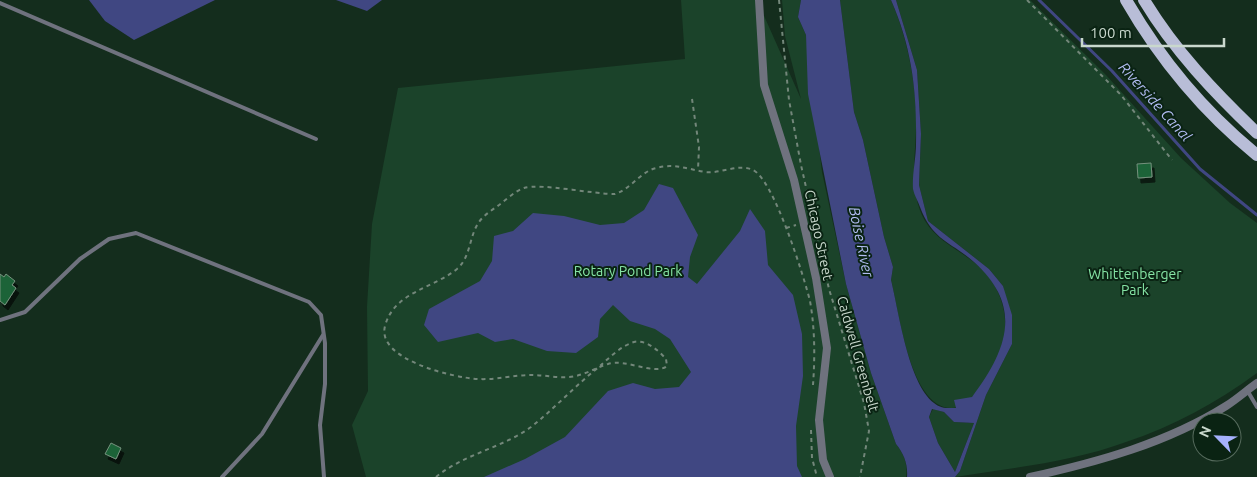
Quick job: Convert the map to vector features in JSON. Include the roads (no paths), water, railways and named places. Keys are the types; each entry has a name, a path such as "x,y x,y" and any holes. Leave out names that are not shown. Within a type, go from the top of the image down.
{"main road":[{"path":"1126,0 1169,65 1205,108 1257,156"},
{"path":"1144,0 1184,57 1220,97 1257,133"}],"street":[{"name":"Chicago Street","path":"759,0 764,85 794,180 816,278 826,348 820,420 822,460 830,477"},
{"path":"1030,477 1094,462 1162,438 1226,406 1257,383"}],"lane":[{"path":"0,2 316,139"},
{"path":"0,320 25,312 80,259 109,239 136,233 309,302 321,315 324,334 325,384 320,425 324,477"},
{"path":"222,477 262,434 324,334"},
{"path":"1247,390 1257,407"}],"water":[{"path":"89,0 215,0 134,40 105,21"},
{"path":"336,0 382,0 367,11"},
{"name":"Boise River","path":"801,0 840,0 854,112 863,140 884,237 893,267 891,280 901,328 917,380 925,393 937,405 945,408 956,408 954,400 972,397 984,380 1001,345 1005,329 1005,312 1000,295 990,279 974,262 936,234 925,218 914,194 916,125 912,70 904,35 891,0 896,0 917,70 921,134 919,185 928,221 989,269 1003,286 1012,315 1012,344 986,395 960,471 955,477 907,477 905,459 896,444 871,373 846,284 808,94 806,35 798,17","holes":["932,409 944,412 954,422 974,423 955,472 938,443 929,417"]},
{"path":"659,184 673,188 698,235 690,257 688,277 697,284 740,231 750,209 765,231 768,265 793,295 802,334 803,376 796,426 797,466 802,477 484,477 525,459 565,437 608,391 633,383 655,389 679,387 691,372 670,339 655,329 630,321 613,305 600,319 598,337 576,353 547,351 513,339 495,342 478,333 438,342 424,325 429,309 480,281 492,261 494,236 513,231 533,213 564,216 600,225 624,223 644,210"}],"waterway":[{"name":"Riverside Canal","path":"1039,0 1112,71 1200,169 1257,215"}],"park label":[{"name":"Rotary Pond Park","path":"628,271"},
{"name":"Whittenberger Park","path":"1135,282"}]}
